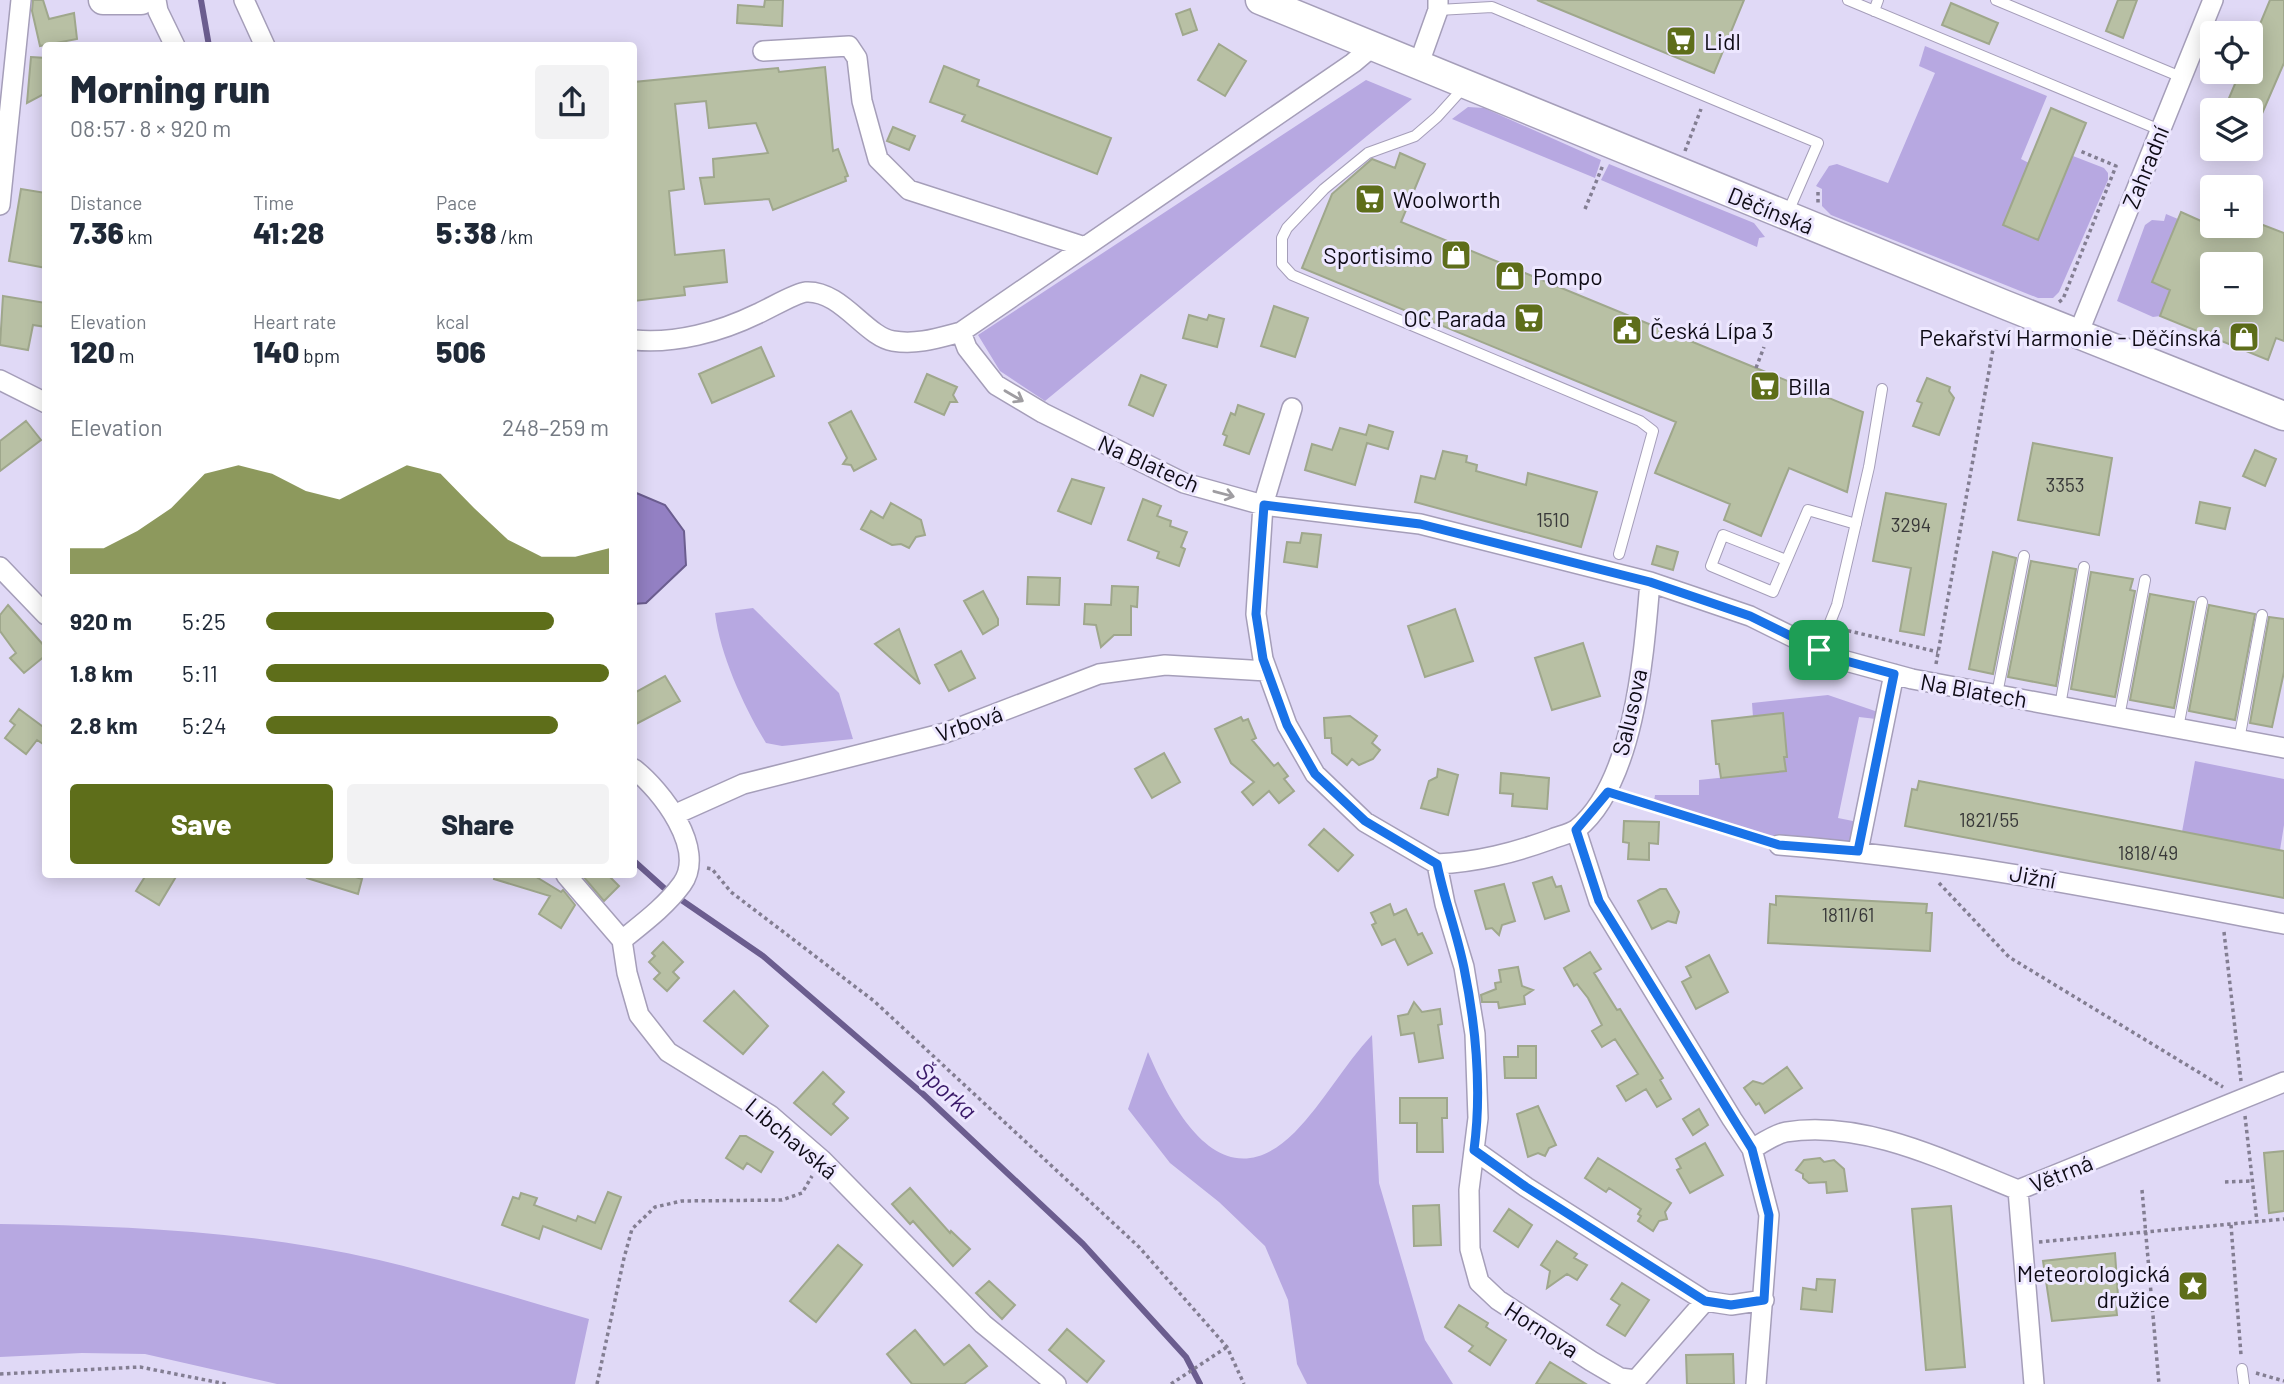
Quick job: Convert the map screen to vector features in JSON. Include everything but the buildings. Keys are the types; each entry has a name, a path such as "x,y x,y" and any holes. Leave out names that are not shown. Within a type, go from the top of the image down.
{"main road":[{"path":"103,0 141,0"},
{"name":"Děčínská","path":"1260,0 2284,416"}],"street":[{"path":"0,205 21,0"},
{"path":"156,0 158,11 173,42"},
{"path":"244,0 263,42"},
{"name":"Zahradní","path":"2078,334 2213,0"},
{"path":"1418,66 1438,5"},
{"path":"762,51 849,46 857,58 862,100 878,159 909,190 1085,247"},
{"path":"637,340 651,342 696,336 751,318 805,292 831,298 890,341 922,343 964,340 1085,247 1353,63 1372,47"},
{"name":"Na Blatech","path":"964,340 996,385 1184,484 1264,505 1420,524 1650,582 1750,616 1835,658 1894,674 2284,748"},
{"path":"0,380 42,401"},
{"path":"1292,408 1264,505 1256,614 1267,671 1287,725 1315,774 1365,821 1437,864 1475,862 1514,852 1576,830 1599,901 1752,1149 1769,1215 1756,1384"},
{"path":"0,567 42,611"},
{"name":"Salusova","path":"1576,830 1608,792 1627,741 1642,656 1650,582"},
{"name":"Vrbová","path":"676,814 743,784 945,733 1099,674 1165,665 1267,671"},
{"path":"1858,851 1894,674"},
{"path":"569,878 622,940 662,907 685,876 687,847 676,814 650,782 637,771"},
{"name":"Jižní","path":"1779,845 1858,851 2015,873 2284,924"},
{"path":"1437,864 1445,904 1464,967 1475,1034 1478,1118 1474,1150 1526,1187 1705,1301 1731,1305 1764,1300"},
{"name":"Libchavská","path":"622,940 627,973 639,1015 668,1052 770,1115 822,1160 983,1324 1056,1384"},
{"name":"Větrná","path":"2034,1384 2018,1190 2284,1082"},
{"path":"1752,1149 1784,1132 1852,1130 1933,1156 2018,1190"},
{"name":"Hornova","path":"1474,1150 1469,1190 1471,1249 1479,1282 1497,1300 1620,1378 1636,1380 1705,1301"}],"lane":[{"path":"1848,0 2160,130"},
{"path":"1874,11 1878,0"},
{"path":"1996,0 2181,77"},
{"path":"1438,5 1492,7 1818,143 1787,216"},
{"path":"1465,85 1437,117 1415,136 1368,153 1324,189 1287,228 1282,238 1282,264 1292,275 1640,421 1653,431 1619,554"},
{"path":"1819,650 1830,626 1856,524 1882,389"},
{"path":"1786,560 1723,535 1711,566 1773,592 1808,510 1856,524"},
{"path":"1997,694 2024,556"},
{"path":"2060,706 2084,567"},
{"path":"2119,717 2145,580"},
{"path":"2178,728 2202,602"},
{"path":"2239,740 2262,615"},
{"path":"2242,1369 2244,1384"}],"path":[{"path":"2053,307 2063,299 2116,166 2080,151"},
{"path":"1818,192 1818,207"},
{"path":"1830,626 1938,652 1994,340"},
{"path":"1756,368 1764,346"},
{"path":"1608,792 1779,845"},
{"path":"1916,858 2009,957 2243,1099"},
{"path":"685,876 712,869 731,892 874,1001 1139,1247 1227,1347 1244,1384"},
{"path":"2222,912 2257,1222"},
{"path":"597,1384 632,1230 655,1207 682,1201 782,1200 802,1193 822,1160"},
{"path":"2225,1182 2252,1181"},
{"path":"2142,1190 2159,1384"},
{"path":"2023,1244 2284,1219"},
{"path":"2231,1224 2242,1369 2284,1381"},
{"path":"1171,1384 1227,1347"},
{"path":"0,1374 141,1367 226,1384"}],"shaded area":[{"path":"1925,46 2047,96 2021,159 2029,163 2003,225 2038,240 2073,156 2104,168 2108,173 2108,180 2059,292 2053,298 2038,298 1831,215 1822,206 1822,189 1816,186 1829,166 1837,164 1888,183 1935,73 1919,66"},
{"path":"1366,80 1412,99 1045,401 1000,371 978,335"},
{"path":"1468,107 1484,108 1601,160 1595,178 1452,119"},
{"path":"1609,164 1754,223 1765,237 1759,238 1757,247 1601,180"},
{"path":"2166,214 2178,219 2152,282 2170,290 2160,316 2153,317 2117,301 2145,225 2152,220 2164,221"},
{"path":"637,493 665,505 684,531 686,565 646,603 637,604"},
{"path":"753,608 839,693 853,739 782,746 766,743 734,680 722,646 715,613"},
{"path":"1828,695 1878,712 1876,719 1859,717 1838,818 1858,822 1850,844 1771,839 1654,801 1655,795 1699,795 1699,780 1785,771 1784,757 1787,756 1783,714 1753,717 1752,703"},
{"path":"2195,761 2284,779 2284,825 2280,850 2182,832"},
{"path":"1372,1035 1379,1183 1425,1340 1453,1384 1307,1384 1297,1364 1288,1300 1265,1246 1219,1202 1170,1163 1128,1109 1148,1052 1172,1100 1204,1142 1224,1154 1245,1158 1269,1152 1295,1132"},
{"path":"0,1224 95,1226 238,1236 332,1250 458,1281 589,1319 575,1384 277,1384 145,1354 82,1353 0,1357"}],"waterway":[{"name":"Šporka","path":"201,0 208,42"},
{"name":"Šporka","path":"637,864 664,888 763,956 923,1094 1083,1244 1186,1357 1200,1384"}],"place":[{"name":"Lidl","path":"1681,41"},
{"name":"Woolworth","path":"1370,199"},
{"name":"Sportisimo","path":"1456,255"},
{"name":"Pompo","path":"1510,276"},
{"name":"OC Parada","path":"1529,318"},
{"name":"Česká Lípa 3","path":"1627,330"},
{"name":"Pekařství Harmonie - Děčínská","path":"2244,337"},
{"name":"Billa","path":"1765,386"},
{"name":"Meteorologická družice","path":"2193,1286"}],"route":[{"path":"1264,505 1420,524 1650,582 1750,616 1819,650 1835,658 1894,674 1858,851 1779,845 1608,792 1576,830 1599,901 1752,1149 1769,1215 1764,1300 1731,1305 1705,1301 1495,1167 1474,1150 1478,1118 1475,1034 1464,967 1445,904 1437,864 1365,821 1315,774 1287,725 1263,659 1256,614 1264,505"}]}
